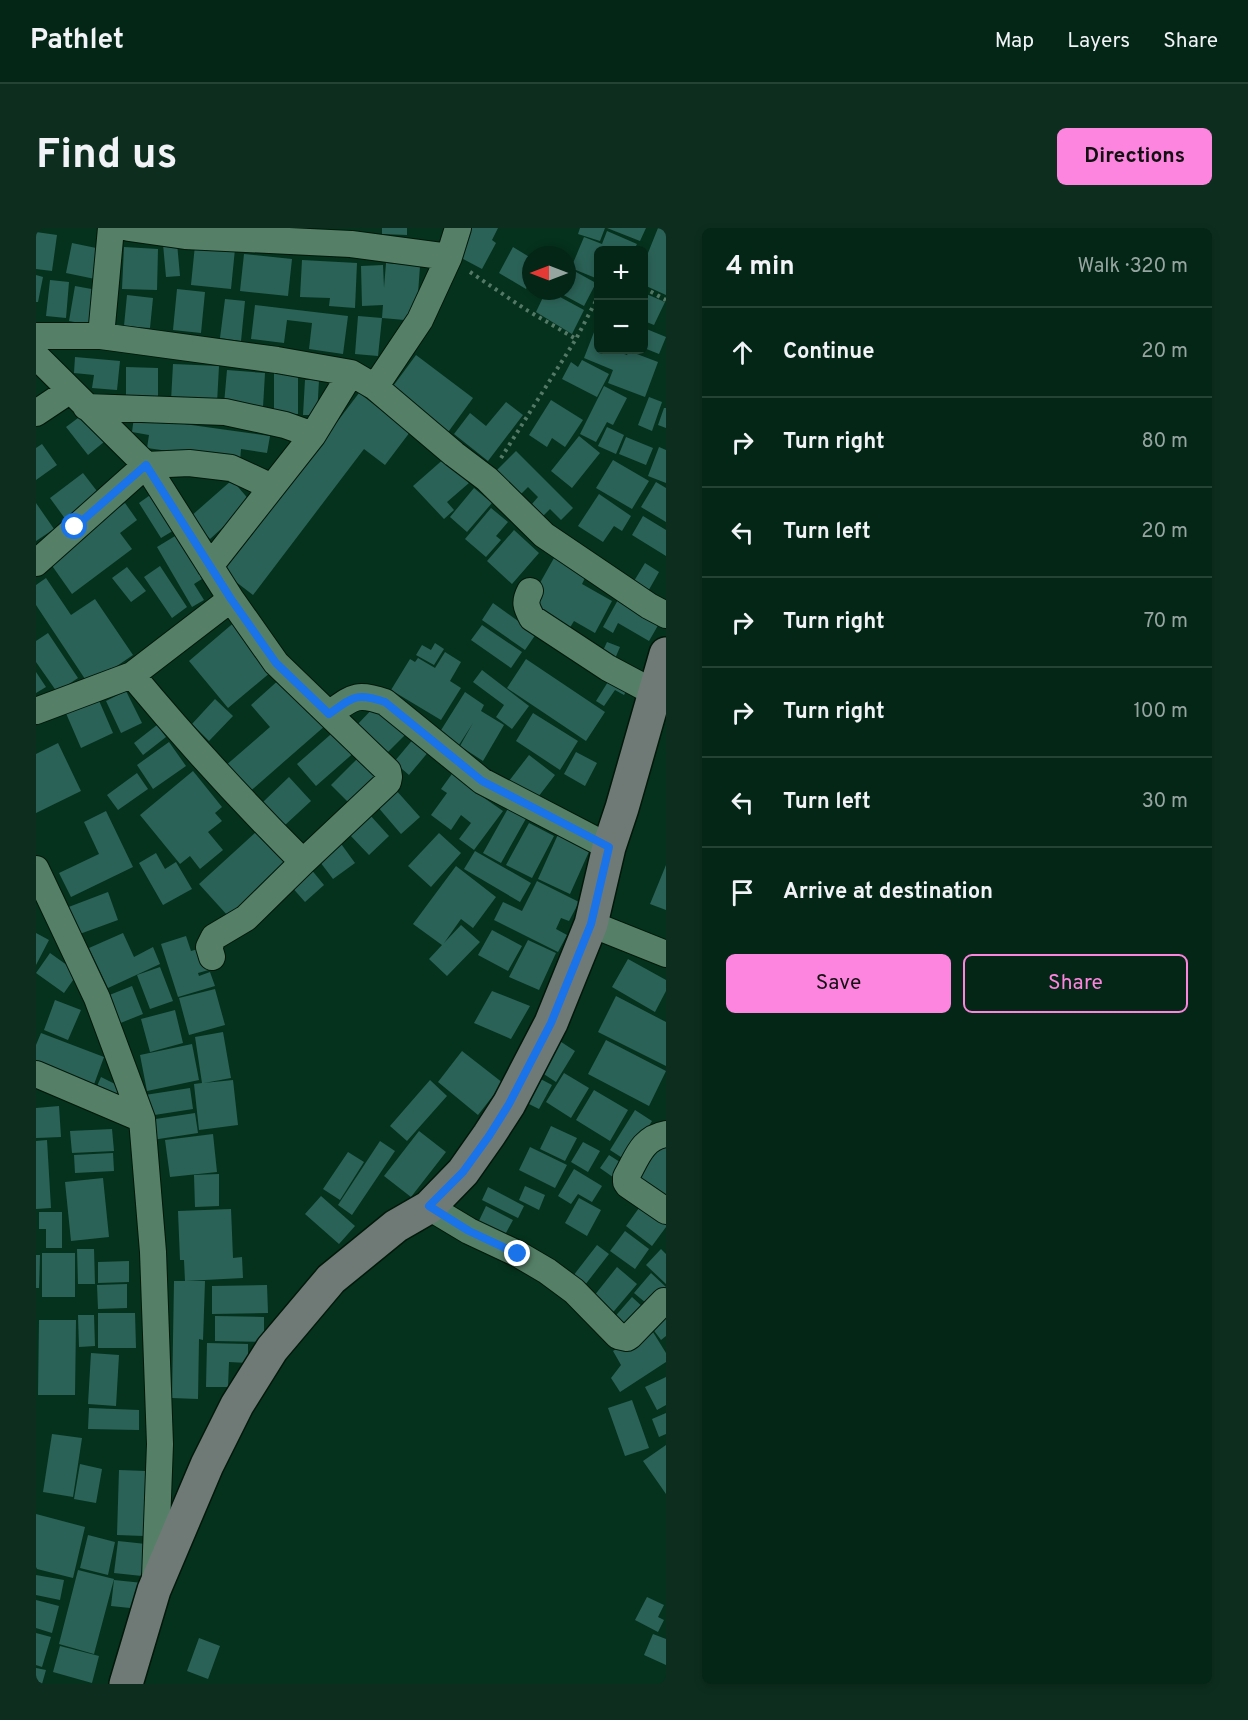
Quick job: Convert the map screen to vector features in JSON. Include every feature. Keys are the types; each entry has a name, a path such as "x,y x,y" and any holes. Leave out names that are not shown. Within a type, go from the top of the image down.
{"main road":[{"path":"126,1684 154,1590 212,1455 237,1405 272,1349 331,1279 396,1226 429,1206 463,1172 509,1104 551,1023 591,924 609,847 666,654"}],"street":[{"path":"101,336 111,228"},
{"path":"129,228 185,236 351,243 449,256"},
{"path":"375,387 420,320 449,256 458,228"},
{"path":"36,336 101,336 277,360 351,374 375,387 487,479 544,535 666,615"},
{"path":"36,356 146,465 231,599 276,663 388,771 388,782 246,918 214,937 209,947 212,957"},
{"path":"210,566 313,435 351,374"},
{"path":"36,413 78,399 225,412 285,425 313,435"},
{"path":"36,563 146,465 189,463 231,468 272,487"},
{"path":"530,591 525,606 532,618 608,668 655,693"},
{"path":"36,711 132,675 231,599"},
{"path":"132,675 244,802 303,862"},
{"path":"329,714 356,696 385,702 482,781 609,847"},
{"path":"39,880 97,998 142,1119 153,1252 160,1444 154,1590"},
{"path":"591,924 666,954"},
{"path":"36,1074 142,1119"},
{"path":"666,1134 657,1136 644,1144 626,1182 666,1211"},
{"path":"429,1206 469,1231 518,1254 547,1271 574,1291 618,1336 627,1338 630,1336 664,1300 666,1303"}],"path":[{"path":"449,256 525,309 576,339"},
{"path":"648,290 666,300"},
{"path":"487,479 576,339 596,300"}],"building":[{"path":"382,228 407,228 407,235 382,234"},
{"path":"463,228 498,228 492,240 496,243 482,269 450,252"},
{"path":"580,228 605,228 600,241 578,234"},
{"path":"607,228 646,228 640,241"},
{"path":"658,228 666,229 666,295 648,287 648,253"},
{"path":"607,231 637,244 636,246 594,246 594,277 576,270 576,256 584,237 602,244"},
{"path":"36,232 57,235 52,271 36,269"},
{"path":"72,243 101,249 95,279 66,273"},
{"path":"177,243 180,276 166,277 163,244"},
{"path":"195,245 235,249 231,289 191,285"},
{"path":"124,247 158,249 157,290 122,289"},
{"path":"513,247 522,252 522,287 499,273"},
{"path":"244,254 292,259 288,296 240,291"},
{"path":"302,260 357,263 355,308 329,306 330,298 300,297"},
{"path":"386,263 420,266 416,321 382,318 383,305 362,306 361,266 383,265 384,288"},
{"path":"576,272 594,282 594,287 584,306 573,300 576,300"},
{"path":"36,275 43,277 38,302 36,302"},
{"path":"50,280 69,282 66,318 46,316"},
{"path":"75,286 97,290 91,325 69,321"},
{"path":"177,289 205,292 201,333 173,330"},
{"path":"127,295 153,298 150,328 124,326"},
{"path":"648,295 665,302 654,325 648,323"},
{"path":"225,299 245,301 241,341 220,338"},
{"path":"542,300 566,300 584,310 572,334 536,312"},
{"path":"255,305 348,316 343,354 309,349 312,323 287,320 284,343 251,339"},
{"path":"358,316 382,318 378,356 355,354"},
{"path":"648,330 666,337 659,354 648,350"},
{"path":"594,332 594,354 637,354 658,362 645,397 608,383 613,370 584,358"},
{"path":"416,355 473,398 446,435 388,393"},
{"path":"75,357 120,361 117,390 92,388 94,375 74,373"},
{"path":"582,360 609,374 597,397 562,379 571,362 578,367"},
{"path":"173,364 219,366 217,403 171,401"},
{"path":"126,367 158,368 158,397 126,396"},
{"path":"227,370 265,373 263,407 224,404"},
{"path":"274,373 298,373 298,414 274,414"},
{"path":"305,380 319,380 317,415 303,415"},
{"path":"604,386 627,398 613,425 607,422 596,442 580,434"},
{"path":"359,393 410,432 385,465 364,449 253,595 223,572"},
{"path":"649,397 662,402 652,431 638,425"},
{"path":"551,400 583,420 565,447 552,438 547,447 529,435"},
{"path":"506,402 523,415 488,461 454,434 470,413 486,426"},
{"path":"664,408 666,408 666,428 658,425"},
{"path":"82,415 104,442 88,455 66,427"},
{"path":"134,417 270,436 267,453 241,449 240,461 147,448 149,435 132,432"},
{"path":"607,427 624,435 616,454 598,446"},
{"path":"579,436 600,453 572,488 551,471"},
{"path":"626,437 653,448 646,465 619,454"},
{"path":"42,444 57,465 36,480 36,448"},
{"path":"659,447 666,450 666,483 648,476"},
{"path":"516,451 573,508 561,520 550,509 543,516 532,504 538,497 528,487 519,496 491,476"},
{"path":"446,457 469,483 447,502 454,510 444,519 413,486"},
{"path":"613,460 649,481 632,509 596,488"},
{"path":"83,473 100,495 66,520 50,498"},
{"path":"232,480 251,502 210,539 190,517"},
{"path":"656,482 666,488 666,522 641,507"},
{"path":"474,488 492,503 467,532 450,517"},
{"path":"153,493 176,529 161,538 139,503"},
{"path":"599,494 631,516 622,531 614,526 603,542 578,526"},
{"path":"36,503 54,529 36,541"},
{"path":"125,503 137,520 120,533 132,549 72,594 48,560"},
{"path":"491,508 508,522 496,536 501,540 486,557 465,539"},
{"path":"643,516 666,530 666,556 632,535"},
{"path":"514,530 539,553 512,584 487,561"},
{"path":"180,533 205,577 194,584 204,600 192,607 157,547"},
{"path":"554,558 586,576 582,584 612,601 595,633 574,621 569,629 527,606"},
{"path":"645,563 659,572 646,595 631,586"},
{"path":"160,566 187,607 172,618 144,577"},
{"path":"127,567 146,591 131,602 112,578"},
{"path":"46,578 71,615 95,599 133,655 89,685 36,605 36,585"},
{"path":"619,598 660,622 649,641 618,623 613,633 603,627"},
{"path":"493,603 536,634 525,650 482,620"},
{"path":"237,620 277,667 228,708 189,661"},
{"path":"482,625 522,652 511,668 471,640"},
{"path":"48,633 78,678 57,692 36,662 36,641"},
{"path":"607,642 620,647 614,661 601,655"},
{"path":"435,643 444,649 434,665 416,655 422,645 431,650"},
{"path":"445,652 461,662 450,681 461,688 441,720 391,690 410,659 415,662 418,658 435,668"},
{"path":"526,659 605,712 586,741 507,688"},
{"path":"482,670 529,706 512,729 496,717 504,705 473,682"},
{"path":"36,672 46,687 36,693"},
{"path":"611,677 628,688 624,695 615,690 604,706 596,701"},
{"path":"281,678 326,725 247,794 224,767 270,727 251,705"},
{"path":"126,691 142,723 121,733 106,701"},
{"path":"465,692 484,705 481,711 504,725 483,761 460,746 473,723 457,748 438,735"},
{"path":"97,696 113,733 81,748 65,711"},
{"path":"215,699 233,716 209,741 192,724"},
{"path":"377,704 407,733 385,755 356,726"},
{"path":"533,713 578,741 560,770 516,741"},
{"path":"157,725 166,737 143,755 134,743"},
{"path":"338,728 357,750 316,786 297,764"},
{"path":"415,737 430,750 409,775 394,762"},
{"path":"169,742 186,766 153,789 137,765"},
{"path":"58,743 81,791 36,813 36,754"},
{"path":"576,752 597,763 585,786 564,774"},
{"path":"362,754 382,774 351,805 331,785"},
{"path":"529,755 555,775 535,801 509,781"},
{"path":"193,771 222,807 215,813 222,821 208,832 223,850 200,869 190,856 180,864 140,815"},
{"path":"454,771 477,793 503,811 474,850 459,839 471,823 461,815 451,830 431,815 447,793 441,789"},
{"path":"137,773 148,789 118,810 107,795"},
{"path":"289,777 311,801 284,826 263,802"},
{"path":"395,789 420,817 401,834 377,806"},
{"path":"510,805 528,815 501,863 483,853"},
{"path":"106,811 133,867 71,897 59,873 99,854 84,822"},
{"path":"369,814 389,836 369,855 349,834"},
{"path":"529,823 554,836 532,878 506,865"},
{"path":"560,830 592,845 570,894 538,879"},
{"path":"257,831 286,863 228,916 199,884"},
{"path":"439,833 461,853 431,887 408,866"},
{"path":"339,841 355,863 333,879 317,858"},
{"path":"475,851 531,883 520,902 464,869"},
{"path":"156,853 165,869 176,862 192,889 163,905 139,863"},
{"path":"666,865 666,910 650,904"},
{"path":"456,866 496,897 473,928 461,919 444,943 461,925 480,942 447,976 429,959 442,945 413,924"},
{"path":"310,868 324,885 305,902 290,885"},
{"path":"537,881 579,902 569,921 561,918 556,929 567,935 558,952 494,920 503,902 522,911"},
{"path":"108,892 118,920 77,935 66,908"},
{"path":"492,930 522,946 508,971 478,955"},
{"path":"36,933 49,940 36,965"},
{"path":"123,933 134,957 153,947 160,964 108,988 89,948"},
{"path":"186,936 191,951 205,947 212,969 198,973 199,976 210,972 215,986 178,997 161,944"},
{"path":"528,940 556,953 539,990 509,977"},
{"path":"50,953 78,973 64,993 36,973"},
{"path":"628,959 666,980 666,991 655,1012 612,987"},
{"path":"160,967 173,1001 150,1009 137,975"},
{"path":"132,986 143,1014 118,1024 107,996"},
{"path":"215,989 225,1025 189,1035 179,998"},
{"path":"492,991 530,1006 511,1039 474,1023"},
{"path":"616,996 666,1022 666,1066 598,1032"},
{"path":"55,1000 81,1010 68,1040 44,1030"},
{"path":"175,1010 183,1043 150,1052 141,1019"},
{"path":"223,1032 231,1078 204,1083 233,1080 238,1125 199,1130 194,1084 202,1083 195,1037"},
{"path":"41,1033 104,1057 92,1090 36,1069 36,1045"},
{"path":"552,1036 575,1051 556,1082 533,1067"},
{"path":"606,1040 666,1071 649,1106 588,1074"},
{"path":"192,1044 199,1080 147,1091 140,1055"},
{"path":"462,1051 503,1083 478,1115 438,1082"},
{"path":"564,1073 589,1088 571,1118 546,1102"},
{"path":"531,1074 552,1085 539,1109 519,1099"},
{"path":"101,1077 121,1087 114,1103 94,1093"},
{"path":"430,1080 447,1096 407,1141 390,1126"},
{"path":"190,1088 193,1109 148,1116 145,1095"},
{"path":"594,1090 628,1110 610,1141 576,1120"},
{"path":"59,1106 61,1137 36,1138 36,1108"},
{"path":"635,1110 652,1121 627,1161 610,1150"},
{"path":"195,1113 198,1133 152,1140 149,1120"},
{"path":"551,1126 577,1138 565,1161 540,1149"},
{"path":"112,1129 114,1151 72,1153 70,1131"},
{"path":"419,1131 446,1152 411,1197 384,1176"},
{"path":"213,1134 217,1172 170,1177 165,1140"},
{"path":"654,1139 666,1146 666,1201 631,1181"},
{"path":"47,1140 51,1208 36,1209 36,1141"},
{"path":"380,1141 395,1151 352,1215 338,1205"},
{"path":"583,1142 600,1151 588,1172 571,1162"},
{"path":"530,1147 567,1165 555,1188 519,1170"},
{"path":"348,1152 364,1162 340,1200 323,1189"},
{"path":"113,1153 114,1171 75,1173 74,1155"},
{"path":"609,1155 626,1166 617,1180 600,1168"},
{"path":"574,1169 602,1186 592,1202 578,1194 571,1204 558,1196"},
{"path":"219,1174 219,1206 195,1207 194,1175"},
{"path":"103,1178 109,1237 71,1241 65,1182"},
{"path":"525,1186 545,1195 539,1210 519,1200"},
{"path":"488,1187 524,1206 518,1218 482,1200"},
{"path":"321,1196 355,1226 339,1244 305,1214"},
{"path":"579,1198 601,1210 587,1236 565,1223"},
{"path":"644,1201 666,1217 666,1227 652,1246 626,1226"},
{"path":"486,1206 513,1220 501,1242 475,1229"},
{"path":"231,1209 233,1258 242,1257 243,1278 185,1281 184,1260 180,1260 178,1211"},
{"path":"39,1212 62,1212 62,1248 46,1248 46,1229 39,1229"},
{"path":"625,1231 649,1249 635,1269 610,1251"},
{"path":"597,1245 609,1254 585,1285 573,1276"},
{"path":"77,1249 94,1249 95,1284 78,1284"},
{"path":"661,1249 666,1254 666,1284 646,1265"},
{"path":"42,1253 75,1253 75,1297 42,1297"},
{"path":"36,1255 40,1255 39,1288 36,1288"},
{"path":"129,1261 129,1282 98,1283 98,1262"},
{"path":"617,1267 637,1284 609,1317 590,1301"},
{"path":"651,1273 666,1287 666,1292 652,1308 634,1293"},
{"path":"174,1281 205,1281 203,1340 199,1339 198,1399 172,1398"},
{"path":"127,1284 127,1308 98,1309 97,1285"},
{"path":"267,1285 268,1313 212,1314 212,1286"},
{"path":"632,1297 645,1309 625,1332 612,1320"},
{"path":"98,1313 135,1313 136,1348 98,1348"},
{"path":"78,1315 94,1315 95,1346 79,1347"},
{"path":"215,1316 264,1317 264,1342 215,1341"},
{"path":"666,1317 666,1336 661,1340 652,1328"},
{"path":"39,1320 76,1320 75,1395 38,1395"},
{"path":"653,1332 666,1353 666,1362 620,1392 611,1378 621,1365 613,1351 634,1337 637,1343"},
{"path":"207,1343 248,1344 248,1363 229,1362 228,1387 206,1387"},
{"path":"91,1353 119,1355 116,1406 88,1404"},
{"path":"666,1377 666,1405 657,1410 645,1387"},
{"path":"632,1400 649,1448 625,1456 608,1408"},
{"path":"89,1408 139,1410 139,1430 88,1429"},
{"path":"666,1413 666,1434 659,1437 652,1419"},
{"path":"52,1434 82,1438 73,1497 43,1492"},
{"path":"666,1445 666,1494 643,1461"},
{"path":"80,1464 102,1469 96,1503 74,1499"},
{"path":"119,1470 146,1471 144,1536 117,1535"},
{"path":"36,1514 85,1527 73,1578 37,1569"},
{"path":"88,1535 115,1542 108,1575 80,1568"},
{"path":"118,1541 146,1544 142,1576 114,1573"},
{"path":"78,1570 114,1579 94,1654 59,1644"},
{"path":"36,1575 64,1580 60,1600 36,1595"},
{"path":"114,1580 143,1583 140,1609 111,1606"},
{"path":"647,1597 664,1605 658,1617 664,1620 658,1632 635,1620"},
{"path":"36,1600 59,1606 52,1633 36,1628"},
{"path":"36,1633 51,1637 42,1667 36,1665"},
{"path":"653,1634 666,1639 666,1665 644,1655"},
{"path":"199,1638 220,1646 208,1679 187,1671"},
{"path":"60,1646 99,1656 92,1683 53,1672"},
{"path":"36,1668 46,1670 42,1684 36,1684"}],"route":[{"path":"75,527 146,465 231,599 276,663 329,714 356,696 385,702 482,781 609,847 591,924 551,1023 509,1104 489,1136 463,1172 429,1206 469,1231 518,1254"}]}
